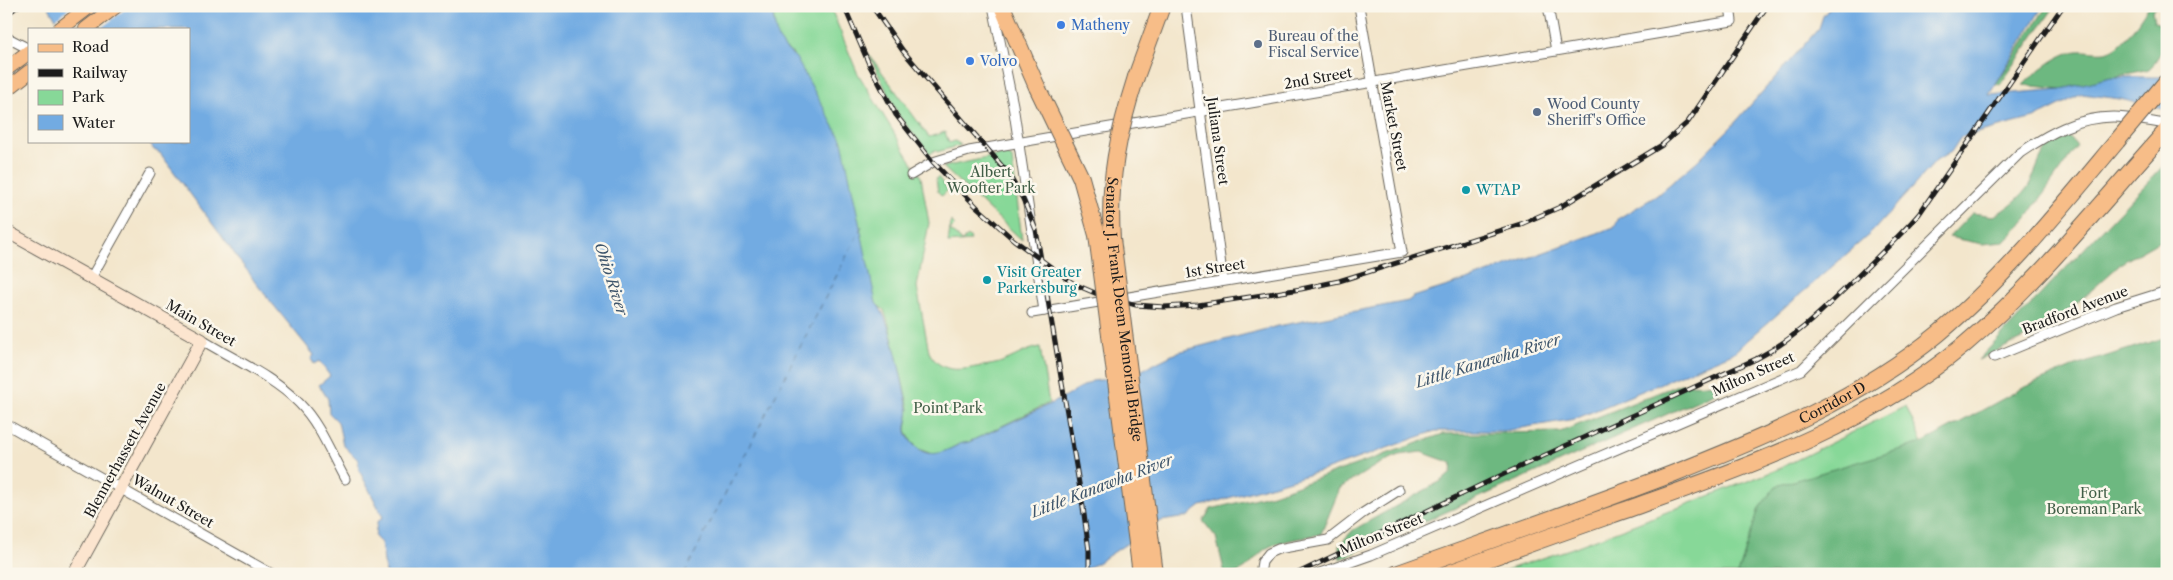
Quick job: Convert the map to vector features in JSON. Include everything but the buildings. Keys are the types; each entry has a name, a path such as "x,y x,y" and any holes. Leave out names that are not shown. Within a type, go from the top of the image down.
{"highway":[{"name":"Senator J. Frank Deem Memorial Bridge","path":"1002,6 1037,87 1080,178 1097,235 1141,574"},
{"name":"Senator J. Frank Deem Memorial Bridge","path":"1155,574 1112,239 1110,205 1120,132 1136,77 1162,6"},
{"name":"Corridor D","path":"1396,574 1641,486 1752,443 1801,421 1874,380 1937,334 1989,286 2048,222 2167,81"},
{"name":"Corridor D","path":"1446,574 1781,454 1844,424 1900,392 1964,345 2003,310 2069,242 2167,130"}],"main road":[{"path":"61,28 90,6"},
{"path":"87,28 116,6"},
{"path":"6,69 28,52"},
{"path":"6,90 28,73"}],"street":[{"path":"992,6 1018,143 1044,311"},
{"name":"Juliana Street","path":"1186,6 1223,280"},
{"name":"Market Street","path":"1359,6 1402,252"},
{"path":"1548,6 1556,51"},
{"name":"2nd Street","path":"911,175 942,160 969,151 1732,21 1730,6"},
{"path":"6,37 28,50"},
{"name":"Milton Street","path":"1317,574 1380,551 1801,370 2020,153 2048,134 2093,118 2114,116 2167,124"},
{"path":"91,278 150,173"},
{"name":"Main Street","path":"6,231 202,340 282,389 300,404 318,427 345,480"},
{"name":"1st Street","path":"1032,313 1402,252"},
{"name":"Bradford Avenue","path":"1994,357 2116,307 2167,291"},
{"name":"Blennerhassett Avenue","path":"74,574 202,340"},
{"name":"Walnut Street","path":"6,424 272,574"},
{"path":"1260,574 1262,562 1269,553 1278,549 1328,540 1363,513 1399,490"}],"green space":[{"name":"Point Park","path":"771,6 830,6 857,72 921,177 929,223 917,287 929,352 933,359 943,367 962,369 999,363 1040,347 1049,403 943,453 932,454 919,449 911,441 906,430 909,409 889,325 884,310 876,304 793,54 780,43 775,32"},
{"path":"2047,6 2055,6 2000,85 1996,84"},
{"path":"2149,6 2157,6 2152,10 2154,22 2167,26 2163,49 2149,69 2062,89 2023,85 2041,69 2071,52 2103,52 2118,46 2135,27"},
{"path":"868,53 929,137 945,132 949,143 955,141 961,145 937,152 935,150 930,154 899,116"},
{"path":"2069,137 2077,146 2026,219 2004,242 1982,244 1949,237 1972,213 1994,216 2004,210 2029,185 2039,161 2047,149 2059,140"},
{"name":"Albert Woofter Park","path":"1006,154 1012,158 1022,240 943,167"},
{"path":"2167,162 2167,237 2123,262 2055,323 1978,360"},
{"path":"938,177 948,190 942,196 938,192 936,179"},
{"path":"951,221 955,225 950,230 962,241 968,236 971,239 970,241 948,243"},
{"name":"Fort Boreman Park","path":"2167,337 2167,377 2156,377 2157,387 2167,392 2167,574 1738,574 1759,508 1776,486 1922,443 2021,389 2072,367"},
{"path":"1680,384 1733,385 1340,559 1339,545 1353,530 1443,480 1451,473 1452,463 1421,452 1399,455 1377,465 1340,488 1321,534 1285,541 1267,548 1245,569 1233,573 1225,574 1216,537 1203,521 1211,509 1273,494 1443,434 1560,432"},
{"name":"Fort Boreman Park","path":"1906,406 1935,473 2167,574 1494,574 1570,549 1774,471"}],"water":[{"path":"48,6 771,6 777,37 796,58 842,141 876,303 882,311 892,337 899,368 908,411 906,433 913,444 919,449 930,453 941,452 969,442 1063,398 1092,381 1142,370 1178,352 1278,326 1408,301 1413,297 1473,278 1614,227 1619,218 1656,196 1696,162 1732,126 1819,28 1823,16 1831,6 2043,6 1989,95 2062,89 2111,77 2167,77 2167,110 2120,99 2082,94 2034,118 1961,137 1951,152 1936,161 1872,232 1733,353 1575,419 1504,431 1435,431 1328,469 1201,506 1187,517 1161,521 1099,562 1077,574 386,574 381,543 375,537 377,522 383,517 359,470 358,460 343,445 338,422 329,413 328,399 319,385 330,376 319,361 314,364 311,359 314,355 254,281 160,153 154,150 149,142 190,142 190,28 61,28"}],"pier":[{"path":"72,6 129,6 101,28 58,28 54,20"}],"ferry route":[{"path":"684,574 862,226"}],"railway":[{"path":"6,15 18,6"},
{"path":"844,6 869,64 896,115 933,162 977,207 1014,240 1074,284 1095,293 1136,305 1164,307 1198,305 1301,289 1339,281 1521,224 1560,207 1662,145 1688,122 1767,6"},
{"path":"872,6 903,51 1007,172 1023,199 1036,230 1083,507 1089,551 1089,574"},
{"path":"1296,574 1504,474 1756,359 1796,333 1831,302 1919,214 2063,6"}],"place":[{"name":"Matheny","path":"1061,25"},
{"name":"Bureau of the Fiscal Service","path":"1258,44"},
{"name":"Volvo","path":"970,61"},
{"name":"Wood County Sheriff's Office","path":"1537,112"},
{"name":"WTAP","path":"1466,190"},
{"name":"Visit Greater Parkersburg","path":"987,280"}],"water label":[{"name":"Ohio River","path":"611,279"},
{"name":"Little Kanawha River","path":"1488,361"},
{"name":"Little Kanawha River","path":"1102,486"}]}
